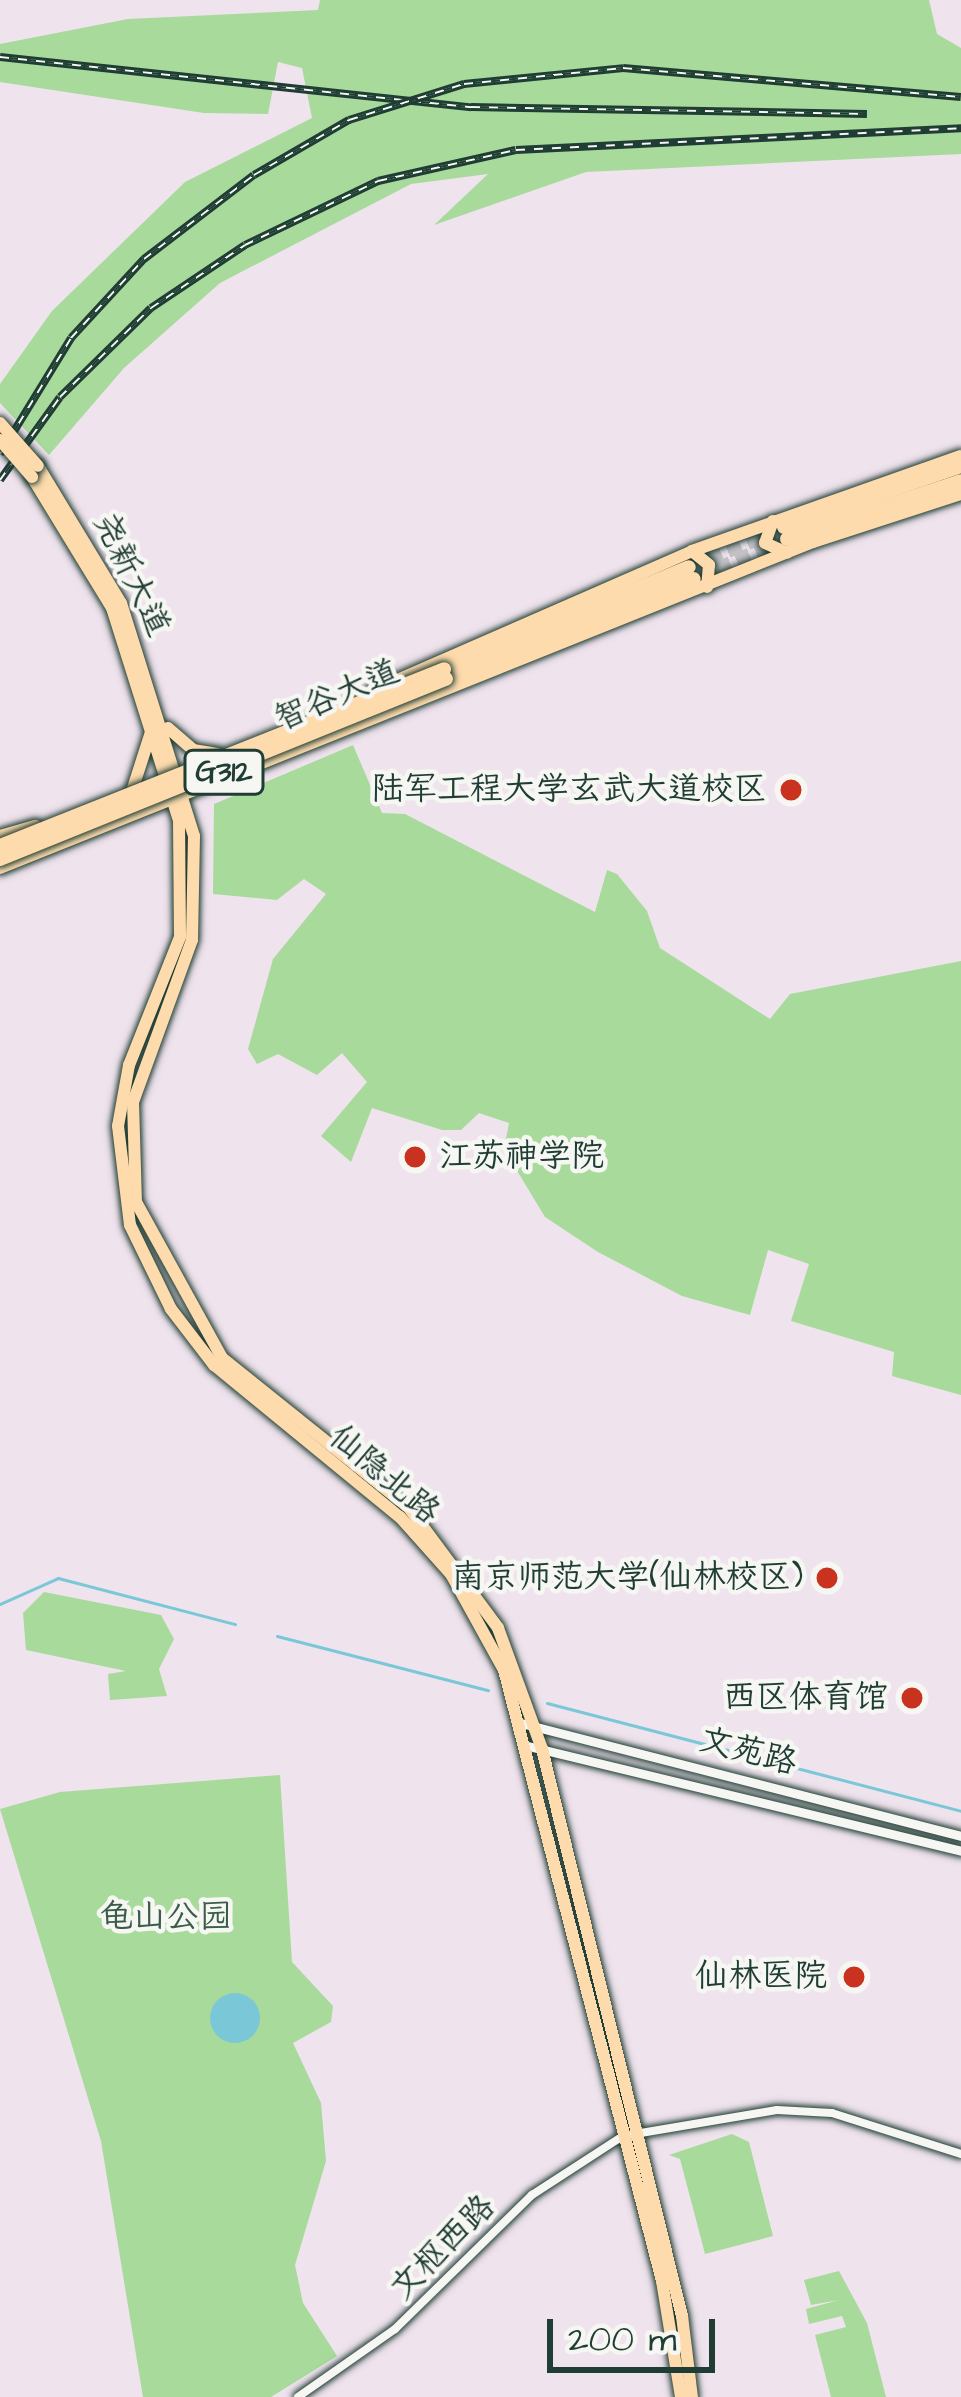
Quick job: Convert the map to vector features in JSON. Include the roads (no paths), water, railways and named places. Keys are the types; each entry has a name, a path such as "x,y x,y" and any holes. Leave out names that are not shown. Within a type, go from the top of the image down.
{"highway":[{"path":"784,534 961,466"},
{"path":"784,534 961,488"},
{"path":"886,513 961,488"},
{"name":"智谷大道","path":"0,863 695,571"},
{"name":"智谷大道","path":"0,846 445,674"}],"main road":[{"name":"尧新大道","path":"0,423 35,471 105,592 158,724 171,772"},
{"name":"尧新大道","path":"0,440 35,471"},
{"path":"0,863 180,801 961,456"},
{"path":"0,836 784,534 886,513"},
{"path":"133,788 158,724 193,750 218,754"},
{"name":"仙隐北路","path":"171,772 180,801 186,885 180,937 129,1065 118,1126 130,1225 171,1309 214,1365 381,1499 452,1574 504,1670 535,1747 692,2397"},
{"name":"文苑路","path":"528,1723 961,1836"},
{"name":"文苑路","path":"535,1747 961,1851"},
{"name":"仙隐北路","path":"628,2134 681,2397"}],"street":[{"path":"811,1814 816,1798"},
{"path":"628,2134 713,2114 795,2111 961,2154"},
{"name":"文枢西路","path":"298,2397 395,2329 532,2195 628,2134"}],"water":[{"path":"235,1993 253,2000 260,2018 253,2036 235,2043 217,2036 210,2018 217,2000"}],"waterway":[{"path":"0,1604 58,1578 235,1624"},
{"path":"277,1636 488,1690"},
{"path":"547,1703 961,1811"}],"tunnel":[{"path":"689,567 774,532"},
{"path":"698,577 777,543"}],"railway":[{"path":"0,57 471,107 867,114"},
{"path":"0,454 71,338 144,259 254,175 349,120 464,84 623,68 961,97"},
{"path":"0,480 60,397 151,308 245,245 378,181 516,150 961,128"}],"place":[{"name":"陆军工程大学玄武大道校区","path":"791,790"},
{"name":"江苏神学院","path":"415,1157"},
{"name":"南京师范大学(仙林校区)","path":"827,1578"},
{"name":"西区体育馆","path":"912,1698"},
{"name":"仙林医院","path":"854,1977"}],"park label":[{"name":"龟山公园","path":"166,1918"}]}
